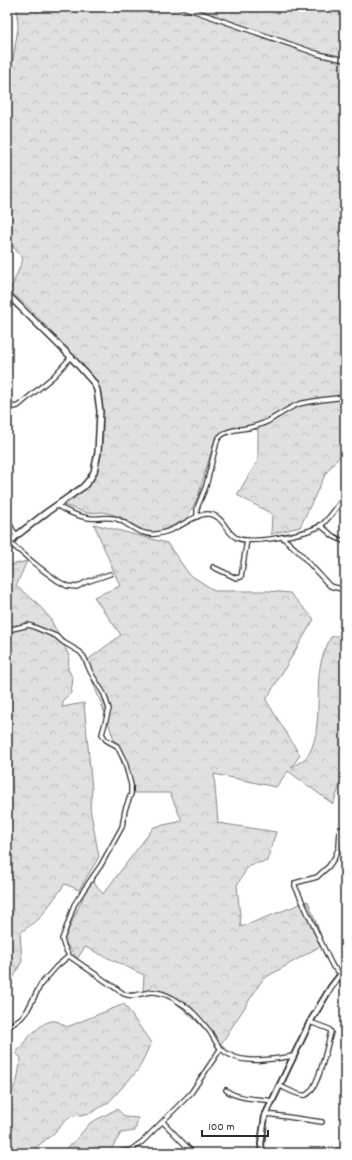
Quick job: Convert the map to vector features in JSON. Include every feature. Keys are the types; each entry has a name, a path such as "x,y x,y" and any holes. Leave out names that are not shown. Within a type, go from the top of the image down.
{"main road":[{"path":"7,294 71,357 94,383 97,390 100,411 98,452 94,472 90,479 83,487 56,505 16,536 8,545"}],"street":[{"path":"183,7 318,54 345,60"},
{"path":"7,402 14,407 18,406 54,376 71,357"},
{"path":"196,517 197,508 206,486 217,441 220,436 261,424 276,417 283,411 293,406 345,397"},
{"path":"56,505 89,518 104,517 115,519 138,531 148,534 171,530 196,517 206,514 215,516 225,524 229,532 236,538 260,540 282,537 320,525 326,521 345,495"},
{"path":"7,519 16,536"},
{"path":"320,525 333,536 345,542"},
{"path":"7,526 16,536"},
{"path":"282,537 299,552 330,586 345,590"},
{"path":"213,567 236,578 241,577 247,540"},
{"path":"8,545 67,586 77,587 86,582 110,574"},
{"path":"7,632 8,630 29,625 56,636 80,652 104,694 109,709 102,734 106,740 117,746 125,762 131,785 131,794 125,810 122,827 101,865 74,905 62,939 69,956 124,994 134,996 156,992 180,1002 192,1011 221,1048 239,1058 260,1061 294,1056"},
{"path":"340,829 339,847 329,866 317,878 295,883 295,886 328,959 333,967 343,973"},
{"path":"7,1028 21,1018 27,1011 41,984 57,966 69,956"},
{"path":"262,1153 261,1144 267,1114 310,1022 322,1001 345,969"},
{"path":"280,1086 300,1095 305,1095 310,1091 321,1071 331,1032 329,1029 310,1022"},
{"path":"116,1153 131,1150 163,1122 191,1093 221,1048"},
{"path":"226,1090 230,1094 241,1097 273,1101"},
{"path":"267,1114 322,1122"},
{"path":"163,1122 193,1153"},
{"path":"329,1153 344,1149"}],"green space":[{"path":"17,7 345,7 345,52 342,91 345,96 345,450 326,473 300,527 271,534 272,514 237,495 258,460 258,430 245,428 224,433 215,439 198,497 186,520 155,533 141,531 121,517 103,512 88,513 63,505 88,484 95,476 98,469 102,447 103,408 100,390 91,374 29,308 10,291 23,259 11,244 7,242 7,88 8,89 18,28"},
{"path":"94,524 167,543 189,574 215,591 269,591 290,593 314,619 266,700 300,755 291,768 307,757 315,738 318,716 318,684 325,651 331,637 345,634 345,773 333,804 288,771 276,787 214,774 218,823 276,832 267,861 249,865 237,885 241,927 308,901 324,944 263,979 221,1044 181,1007 159,991 143,992 144,975 85,947 77,959 64,940 91,879 103,894 154,827 182,821 170,793 132,793 106,716 85,662 121,635 94,597 120,586"},
{"path":"27,561 16,586 37,603 50,618 69,656 68,669 73,679 71,693 64,699 62,707 84,703 92,790 90,808 99,857 79,890 65,884 39,919 20,933 22,961 7,990 7,566"},
{"path":"124,1004 151,1043 138,1070 109,1102 91,1113 69,1117 53,1134 29,1153 7,1153 7,1101 17,1081 21,1058 16,1053 19,1049 33,1032 50,1021 58,1022 67,1027"},
{"path":"117,1109 125,1117 138,1118 135,1131 121,1133 112,1148 107,1153 60,1153 73,1143 90,1123"}]}
